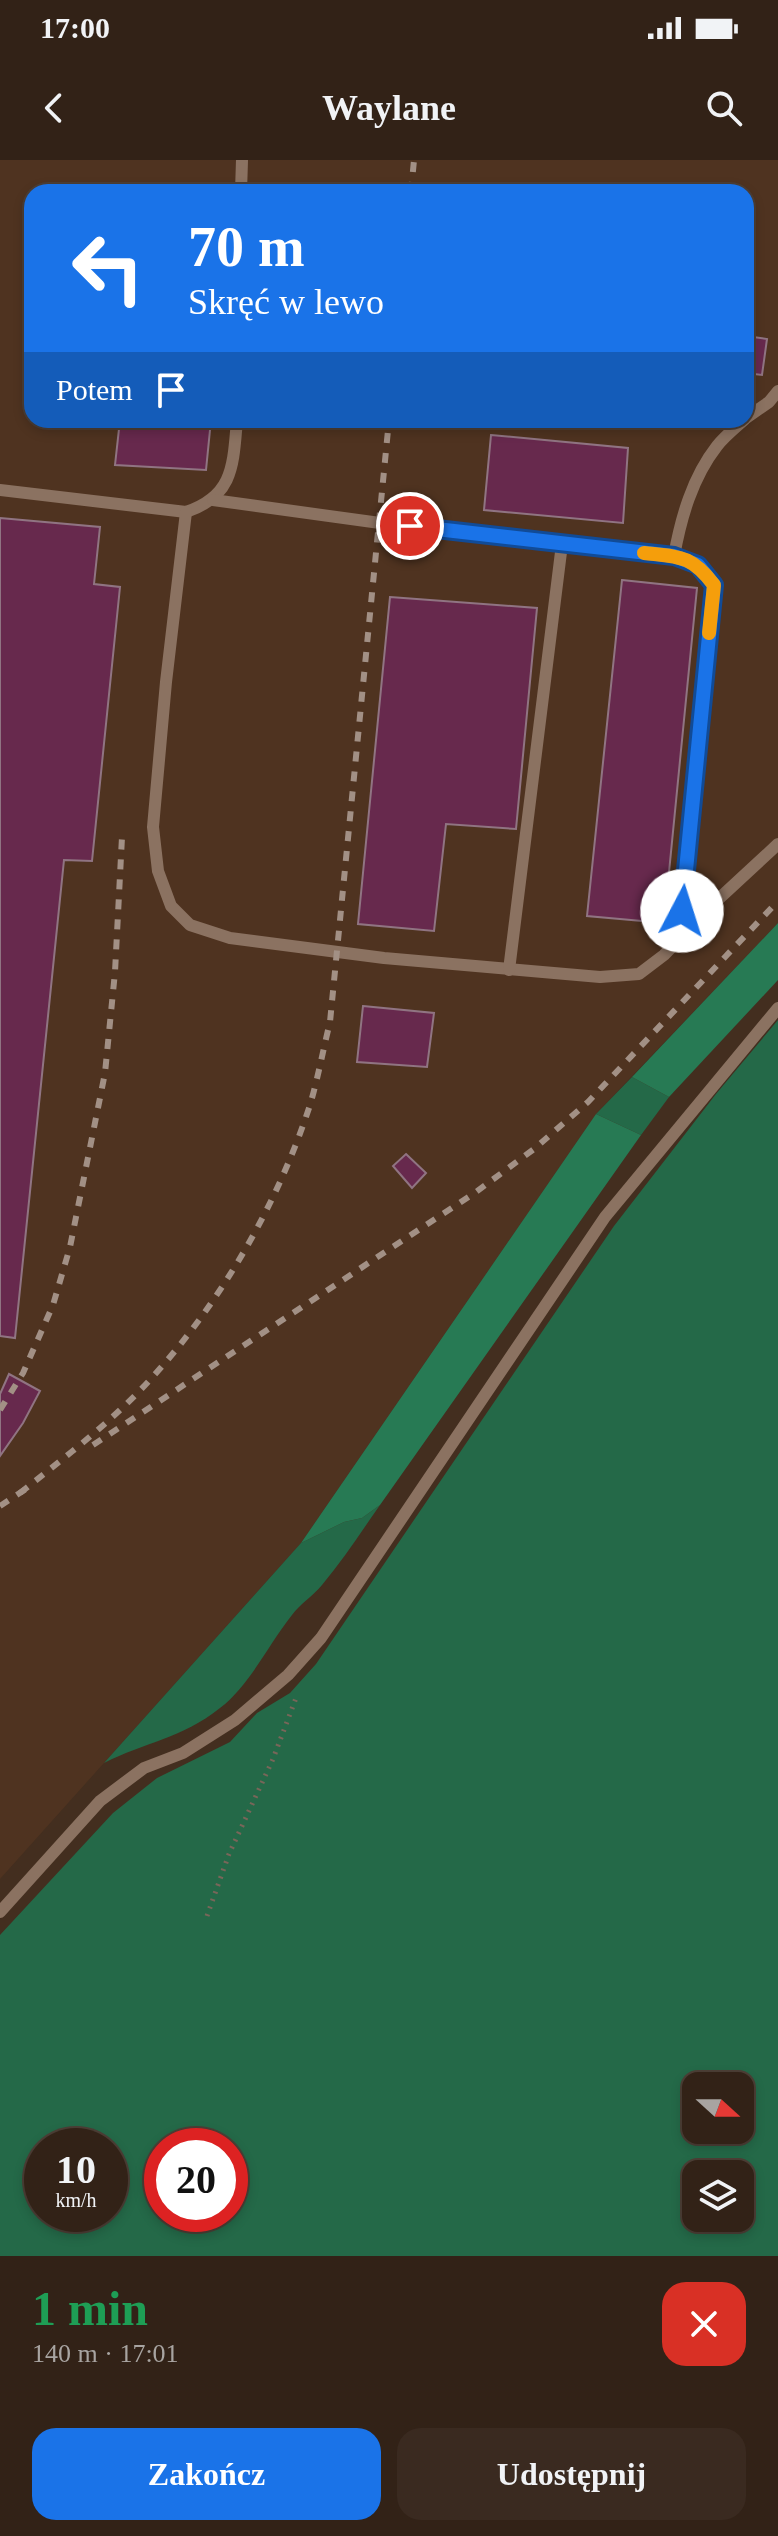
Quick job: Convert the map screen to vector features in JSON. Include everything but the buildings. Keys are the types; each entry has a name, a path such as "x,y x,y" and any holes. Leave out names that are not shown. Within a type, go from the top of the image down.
{"lane":[{"path":"241,184 242,160"},
{"path":"754,413 778,391"},
{"path":"0,490 186,512 208,505 228,483 236,428"},
{"path":"674,556 680,521 695,483 717,445 735,428"},
{"path":"213,500 380,523 674,556 698,565 714,585 679,941"},
{"path":"186,512 153,827 158,871 171,906 190,925 230,938 384,958 600,977 639,974 679,941 778,844"},
{"path":"509,970 562,544"},
{"path":"0,1912 110,1791 144,1768 183,1753 235,1720 288,1675 321,1638 605,1217 778,1008"}],"path":[{"path":"207,1916 229,1854 273,1759 300,1688"}],"shaded area":[{"path":"0,160 778,160 778,923 596,1114 301,1543 0,1879"}],"green space":[{"path":"778,923 778,980 669,1097 632,1077"},
{"path":"778,1020 778,2256 0,2256 0,1935 113,1813 157,1778 230,1742 257,1713 290,1693 316,1664 614,1226 716,1094"},
{"path":"632,1077 669,1097 641,1135 596,1114"},
{"path":"596,1114 641,1135 380,1505 362,1518 344,1522 301,1543"},
{"path":"380,1505 345,1556 292,1615 231,1699 191,1727 104,1763 301,1543 344,1522 362,1518"}],"railway":[{"path":"412,184 414,160"},
{"path":"20,1493 118,1412 174,1352 244,1252 297,1143 310,1105 330,1022 388,428"},
{"path":"0,1410 23,1373 53,1305 70,1247 105,1073 115,972 122,837"},
{"path":"93,1445 476,1192 534,1149 588,1102 778,901"},
{"path":"0,1506 29,1487"}],"slow traffic":[{"path":"644,553 674,556 698,565 714,585 709,633"}],"route":[{"path":"410,526 674,556 698,565 714,585 682,911"}]}
